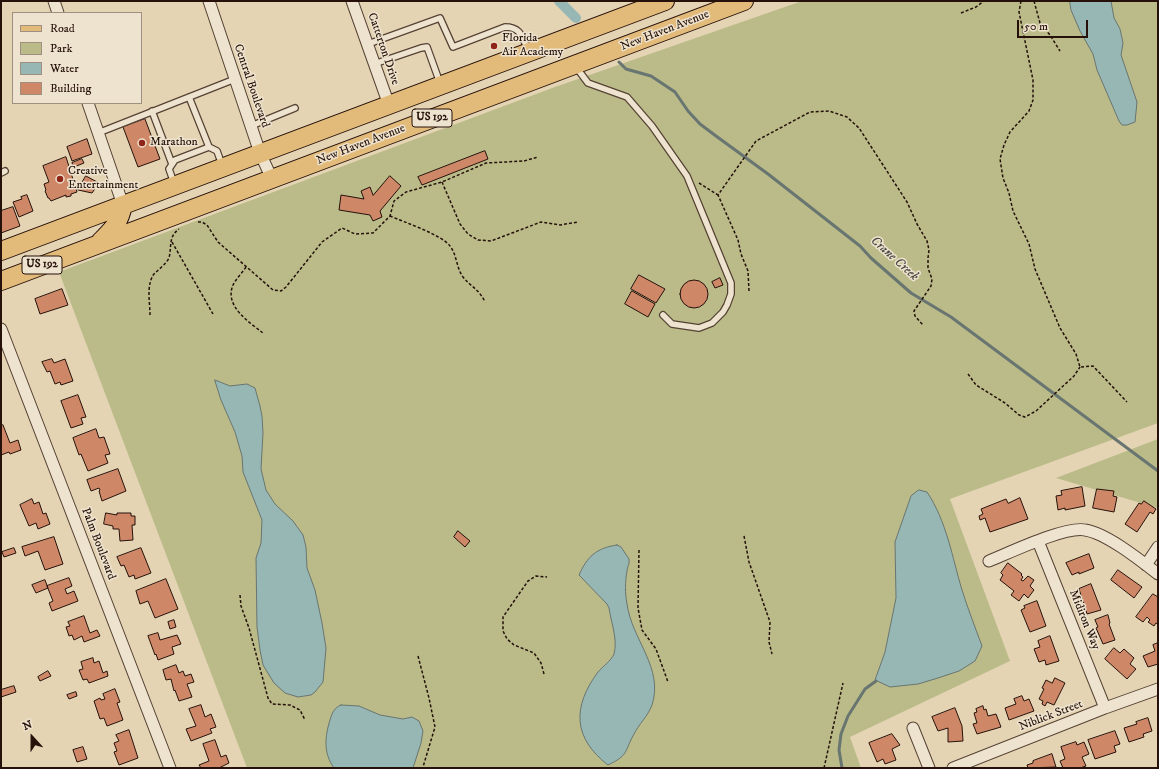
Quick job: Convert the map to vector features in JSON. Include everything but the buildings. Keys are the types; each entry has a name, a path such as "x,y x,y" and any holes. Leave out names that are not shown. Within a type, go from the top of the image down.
{"main road":[{"name":"New Haven Avenue","path":"1,280 744,1"},
{"name":"US 192","path":"4,252 175,185 658,2"},
{"path":"545,76 546,64 557,50 638,19 658,2"},
{"path":"350,149 380,128 386,117 388,105"},
{"path":"98,244 116,226 123,205"}],"street":[{"path":"54,1 58,12"},
{"name":"Central Boulevard","path":"209,1 260,153 272,179"},
{"name":"Catterton Drive","path":"352,1 388,105"},
{"path":"88,104 123,205"},
{"name":"Palm Boulevard","path":"1,329 170,768"},
{"path":"989,561 1038,541 1069,531 1084,529 1101,535 1158,574"},
{"name":"Midiron Way","path":"1038,541 1105,708"},
{"path":"1146,565 1158,547"},
{"name":"Niblick Street","path":"953,768 1105,708 1158,689"},
{"path":"913,728 929,768"}],"lane":[{"path":"368,44 440,18 453,47 505,27 512,27 518,30 529,52"},
{"path":"374,64 427,47 441,85"},
{"path":"575,65 588,83 627,98 652,126 687,176 731,283 731,294 723,312 712,323 699,328 672,324 662,315"},
{"path":"98,133 235,79"},
{"path":"189,97 209,147 217,151 223,167"},
{"path":"251,126 295,108"},
{"path":"152,112 172,164"},
{"path":"175,185 169,169 175,160 209,147"}],"path":[{"path":"961,13 976,7 984,1"},
{"path":"1021,1 1019,12 1033,80 1033,100 1029,111 1010,132 1004,145 1000,160 1003,178 1009,193 1013,211 1029,244 1035,269 1060,328 1076,354 1080,367"},
{"path":"1034,1 1040,23 1060,51"},
{"path":"718,195 756,141 810,112 829,112 847,117 859,128 903,196 916,224 927,241 929,250 928,268 932,279 931,286 914,311 915,316 923,325"},
{"path":"196,223 202,222 207,225 218,242 246,267 273,290 281,291 286,287 322,242 342,228 355,234 373,233 390,216 394,201 406,192 442,182 486,163 524,161 538,157"},
{"path":"687,176 718,195 738,240 741,254 748,271 749,291"},
{"path":"442,182 460,224 468,234 478,240 491,241 542,222 560,225 578,222"},
{"path":"390,216 438,237 449,244 454,253 458,268 464,278 481,293 485,302"},
{"path":"150,315 149,292 153,276 168,259 172,236 178,230 184,228"},
{"path":"172,242 213,314"},
{"path":"246,267 233,286 232,298 241,317 263,333"},
{"path":"1080,367 1093,366 1127,402"},
{"path":"968,374 976,385 1005,403 1019,415 1026,417 1036,411 1074,376 1080,367"},
{"path":"744,536 749,562 770,622 769,642 772,654"},
{"path":"639,550 638,608 642,630 656,649 668,682"},
{"path":"544,674 541,663 534,653 514,645 507,639 503,631 503,617 528,581 536,576 547,577"},
{"path":"240,595 241,606 249,628 268,698 272,704 290,705 300,710 305,720"},
{"path":"418,656 435,727 423,767"},
{"path":"824,768 843,683"}],"green space":[{"path":"802,1 1158,1 1158,423 950,499 1010,661 850,737 861,768 247,768 59,272 555,87"},
{"path":"1158,439 1158,508 1056,478"}],"water":[{"path":"1070,1 1111,1 1114,18 1120,29 1123,43 1121,55 1137,102 1135,122 1122,125 1119,121 1097,70 1093,54 1080,31 1071,10"},
{"path":"215,380 230,386 247,384 255,388 262,416 263,433 261,469 266,490 275,504 293,521 303,535 306,547 307,568 315,590 326,648 323,682 311,695 298,697 285,693 274,683 263,665 257,627 256,558 261,543 262,520 243,472 242,456 235,432 221,400"},
{"path":"919,490 927,492 940,515 964,597 982,646 975,661 959,671 918,684 890,687 875,680 885,652 896,598 895,542 911,496"},
{"path":"617,545 621,547 629,559 626,583 627,604 635,630 651,666 655,692 650,709 636,730 623,756 608,765 596,755 588,744 580,722 584,698 590,685 598,672 613,657 615,637 607,604 579,575 585,563 593,554 603,548"},
{"path":"341,705 359,706 380,715 403,719 412,717 419,721 423,731 421,743 413,768 334,768 328,756 326,738 328,726 333,713 335,709"}],"waterway":[{"name":"Crane Creek","path":"559,1 576,18"},
{"name":"Crane Creek","path":"619,62 626,69 651,76 675,92 688,111 700,124 768,174 860,246 871,258 911,293 951,317 1158,471"},
{"path":"842,768 839,750 841,734 848,716 865,689 876,681"}],"place":[{"name":"Florida Air Academy","path":"494,46"},
{"name":"Marathon","path":"142,143"},
{"name":"Creative Entertainment","path":"60,179"}]}
